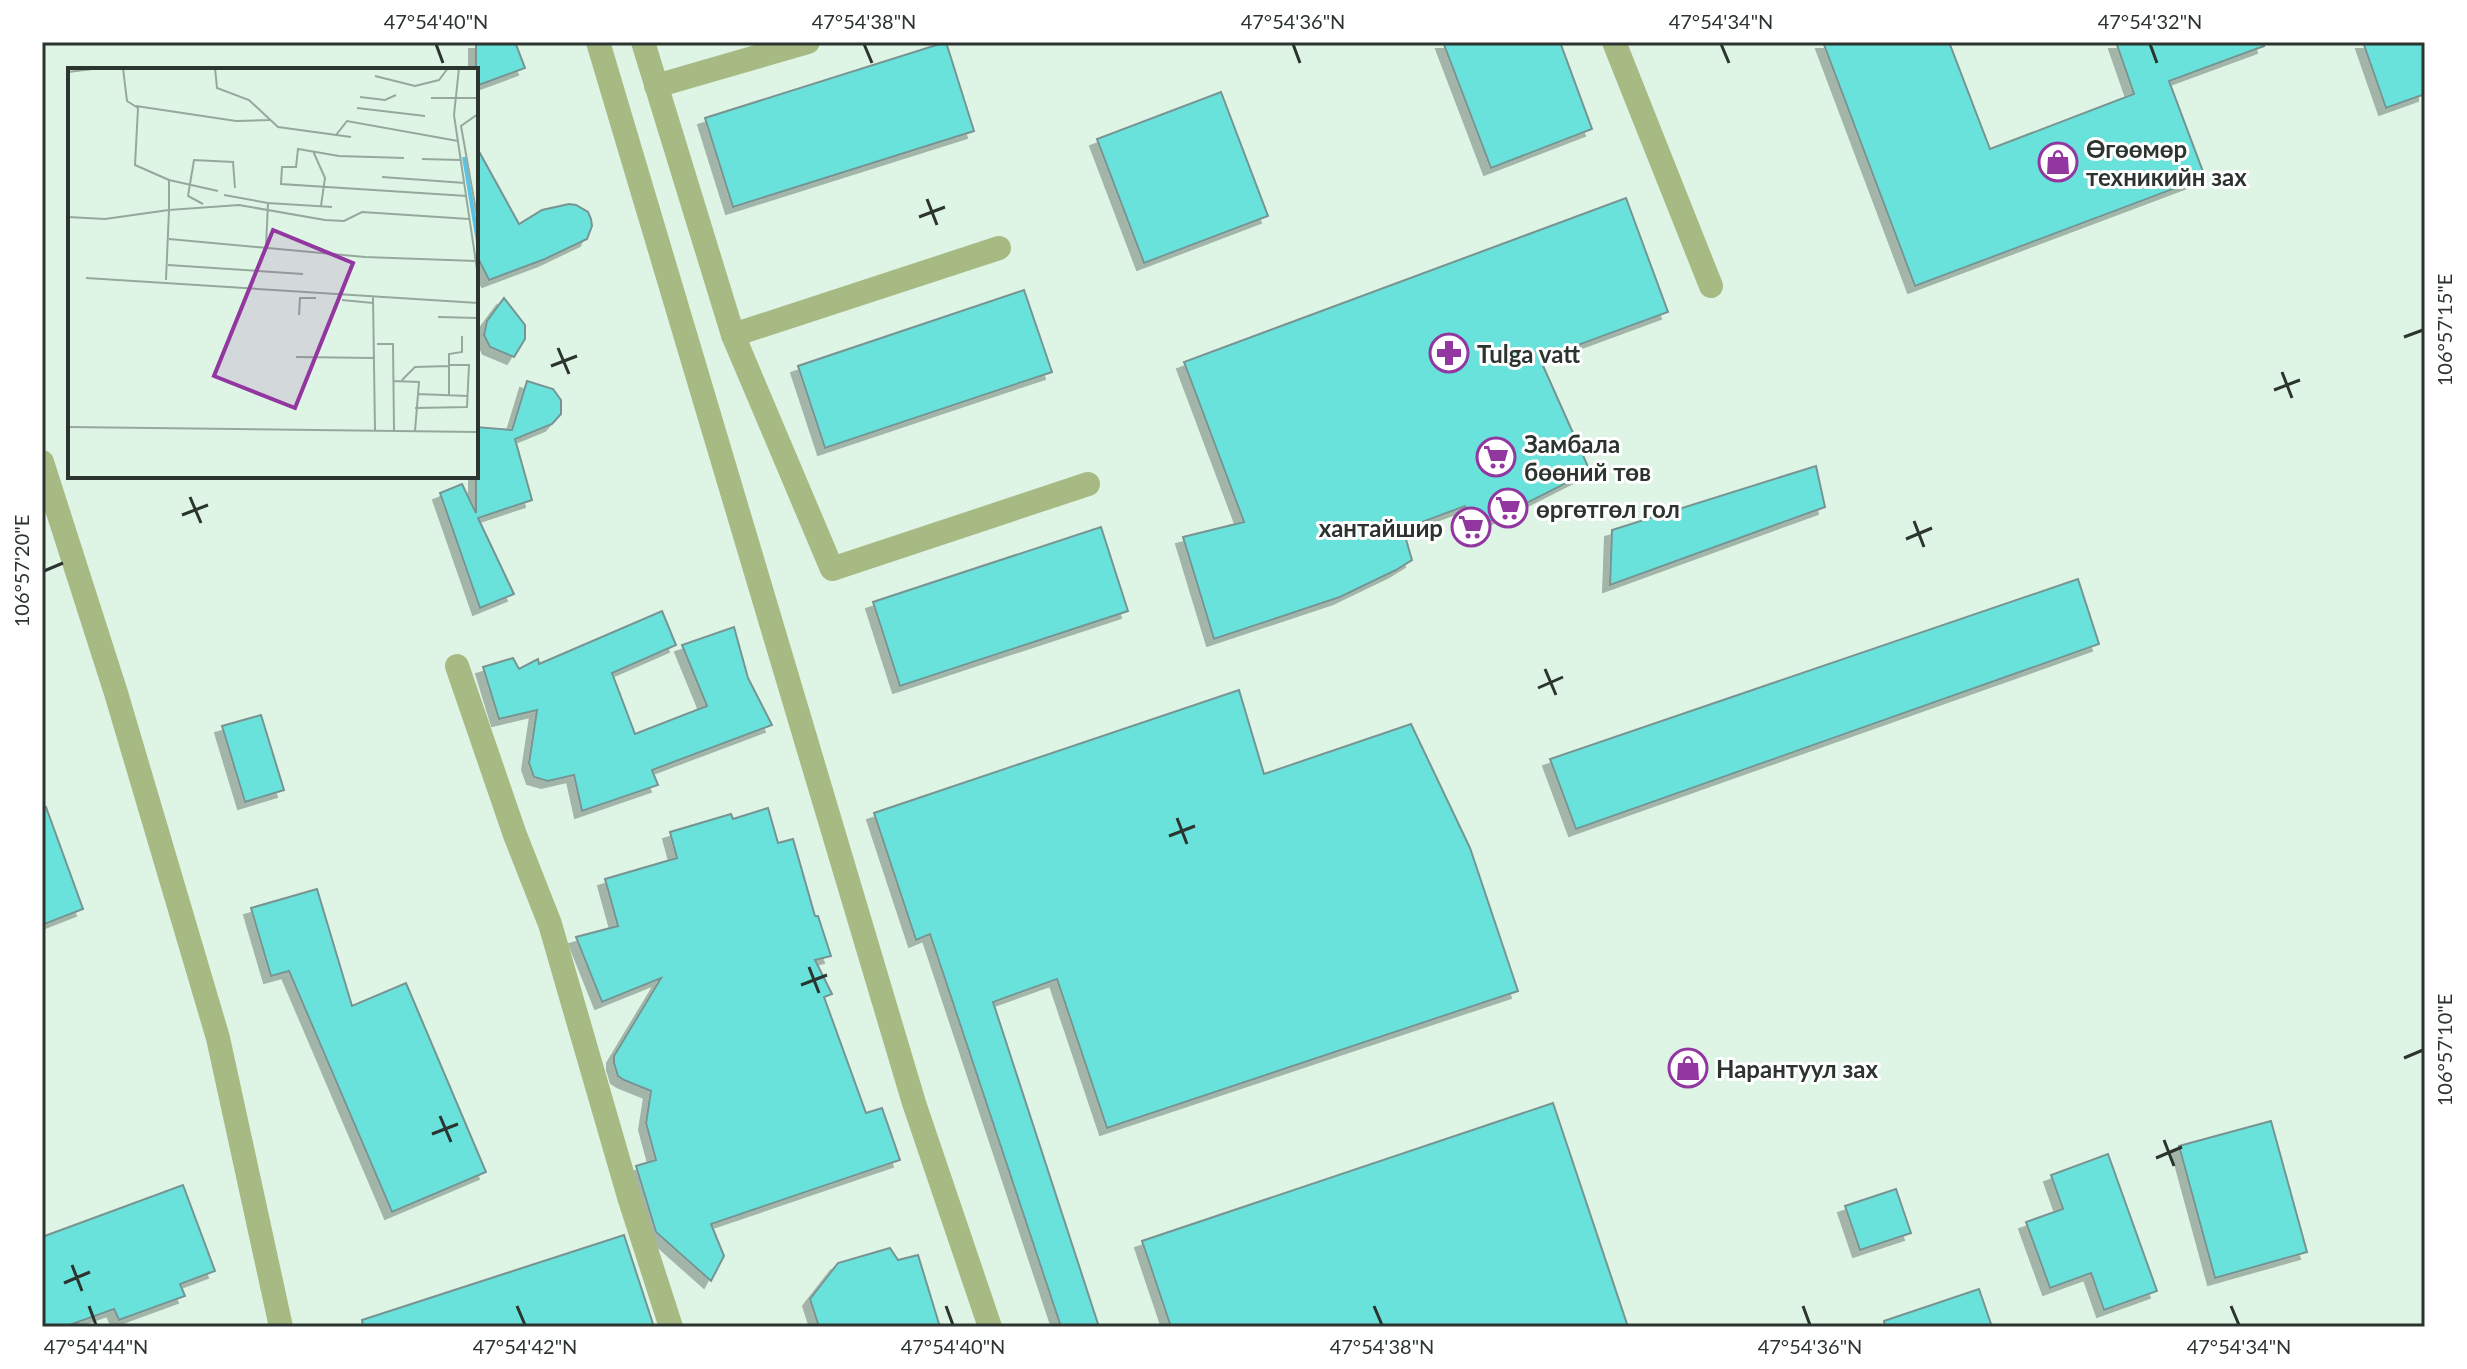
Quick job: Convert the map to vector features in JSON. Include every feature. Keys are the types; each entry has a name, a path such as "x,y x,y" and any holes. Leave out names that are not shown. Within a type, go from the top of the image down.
{"street":[{"path":"598,42 914,1103 990,1327"},
{"path":"643,42 733,335 832,569 1088,484"},
{"path":"656,86 808,42"},
{"path":"1614,42 1711,286"},
{"path":"733,335 999,248"},
{"path":"42,462 116,693 218,1038 281,1327"},
{"path":"457,666 515,835 550,924 629,1197 671,1327"}],"building":[{"path":"476,42 515,42 525,68 478,85"},
{"path":"946,42 974,131 733,207 705,118"},
{"path":"1443,42 1560,42 1592,129 1491,168"},
{"path":"1823,42 1949,42 1990,149 2134,94 2116,42 2263,42 2264,46 2169,81 2205,177 1915,286"},
{"path":"2363,42 2425,42 2425,94 2386,108"},
{"path":"1221,92 1268,216 1144,263 1097,139"},
{"path":"478,150 519,224 542,210 569,204 588,212 592,226 587,239 489,280 478,258"},
{"path":"1626,198 1668,312 1540,359 1590,471 1473,530 1465,506 1403,529 1412,560 1396,570 1340,597 1214,639 1183,537 1244,522 1184,362"},
{"path":"1024,290 1052,372 825,448 798,366"},
{"path":"504,298 525,325 525,339 514,357 490,347 484,335 487,321"},
{"path":"527,381 553,389 561,400 561,414 552,424 515,439 532,500 478,518 514,594 480,608 440,493 462,484 476,513 478,427 512,430"},
{"path":"1816,466 1825,507 1610,585 1612,530"},
{"path":"1101,527 1128,611 900,686 873,602"},
{"path":"2078,579 2099,644 1576,829 1550,759"},
{"path":"662,611 676,645 612,673 635,734 707,706 682,645 734,627 748,678 772,725 652,770 658,785 582,811 574,775 548,781 534,777 529,763 537,710 499,719 483,667 513,658 519,669 538,659 539,664"},
{"path":"1239,690 1264,774 1411,724 1470,848 1518,991 1107,1128 1057,979 993,1002 1099,1327 1061,1327 930,934 916,940 874,813"},
{"path":"261,715 284,790 245,802 222,726"},
{"path":"46,807 83,909 42,925 42,808"},
{"path":"768,808 778,843 793,839 815,916 818,916 831,956 815,960 832,994 824,997 866,1113 882,1108 900,1160 711,1224 724,1256 711,1281 656,1232 636,1166 656,1160 646,1123 651,1091 618,1076 614,1063 614,1056 661,978 602,1002 576,937 618,926 605,879 677,858 670,832 731,814 733,819"},
{"path":"317,889 352,1006 406,983 486,1172 392,1212 289,971 271,976 251,908"},
{"path":"1553,1103 1628,1327 1171,1327 1142,1241"},
{"path":"2271,1121 2307,1252 2215,1278 2179,1146"},
{"path":"2108,1154 2157,1291 2104,1310 2091,1273 2050,1288 2026,1222 2063,1209 2051,1175"},
{"path":"183,1185 215,1271 180,1284 185,1296 119,1320 114,1309 64,1327 42,1327 42,1237"},
{"path":"1896,1189 1911,1233 1860,1250 1845,1206"},
{"path":"624,1235 654,1327 363,1327 362,1320"},
{"path":"890,1248 898,1260 918,1255 940,1327 819,1327 810,1299 838,1263"},
{"path":"1979,1289 1992,1327 1885,1327 1884,1321"}],"place":[{"name":"Өгөөмөр техникийн зах","path":"2058,162"},
{"name":"Tulga vatt","path":"1449,353"},
{"name":"Замбала бөөний төв","path":"1496,457"},
{"name":"өргөтгөл гол","path":"1508,508"},
{"name":"хантайшир","path":"1471,527"},
{"name":"Нарантуул зах","path":"1688,1068"}]}
